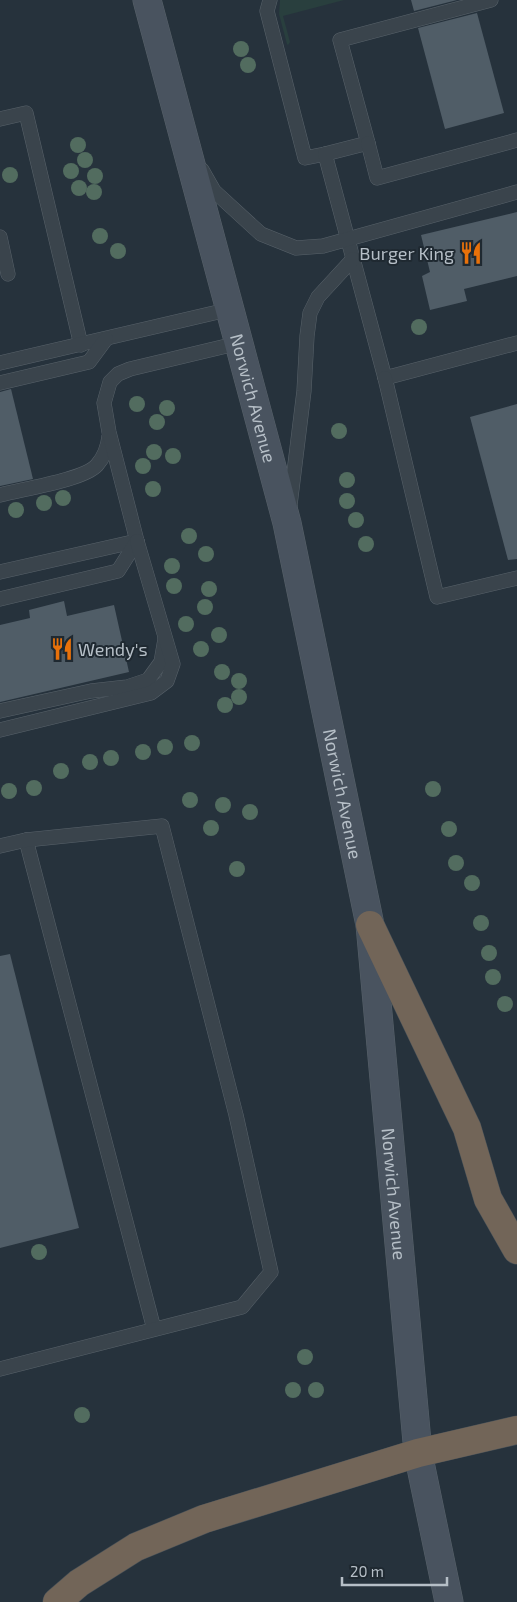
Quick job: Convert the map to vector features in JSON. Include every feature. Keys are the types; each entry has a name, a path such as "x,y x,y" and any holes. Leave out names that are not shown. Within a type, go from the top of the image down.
{"highway":[{"path":"370,925 467,1128 488,1199 517,1250"},
{"path":"57,1602 79,1583 136,1547 204,1519 418,1454 517,1430"}],"main road":[{"name":"Norwich Avenue","path":"147,0 287,523 370,925 418,1454 449,1602"}],"lane":[{"path":"270,0 267,11 305,158 368,143"},
{"path":"491,0 340,40 378,178 517,140"},
{"path":"0,118 26,113 81,345"},
{"path":"185,142 214,191 261,234 296,248 323,246 348,240 517,192"},
{"path":"325,154 385,378 437,597 517,578"},
{"path":"0,237 8,274"},
{"path":"287,523 304,391 310,313 318,297 353,259"},
{"path":"0,363 231,309"},
{"path":"0,383 89,362 106,339"},
{"path":"0,730 151,694 167,681 173,664 137,541 109,432 104,403 105,398 110,382 118,374 130,369 239,343"},
{"path":"385,378 517,343"},
{"path":"0,495 83,475 96,466 102,458 108,445 109,432"},
{"path":"0,572 137,541"},
{"path":"0,599 118,571 137,541"},
{"path":"0,711 91,691 127,687 148,680 160,662 165,637"},
{"path":"0,846 26,840 162,826 236,1115 271,1272 242,1307 0,1369"},
{"path":"26,840 154,1329"}],"green space":[{"path":"280,0 344,0 283,16 290,42 288,45 279,14"}],"building":[{"path":"411,0 457,0 414,11"},
{"path":"477,13 504,113 445,129 418,28"},
{"name":"Burger King","path":"517,212 517,276 464,289 467,301 430,310 422,276 430,272 421,235"},
{"path":"11,389 33,479 0,486 0,392"},
{"path":"517,404 517,559 508,560 470,417"},
{"name":"Wendy's","path":"64,601 67,616 114,605 129,672 0,702 0,625 30,618 29,610"},
{"path":"10,954 79,1228 0,1248 0,956"}],"place":[{"name":"Burger King","path":"471,253"},
{"name":"Wendy's","path":"62,649"}]}
